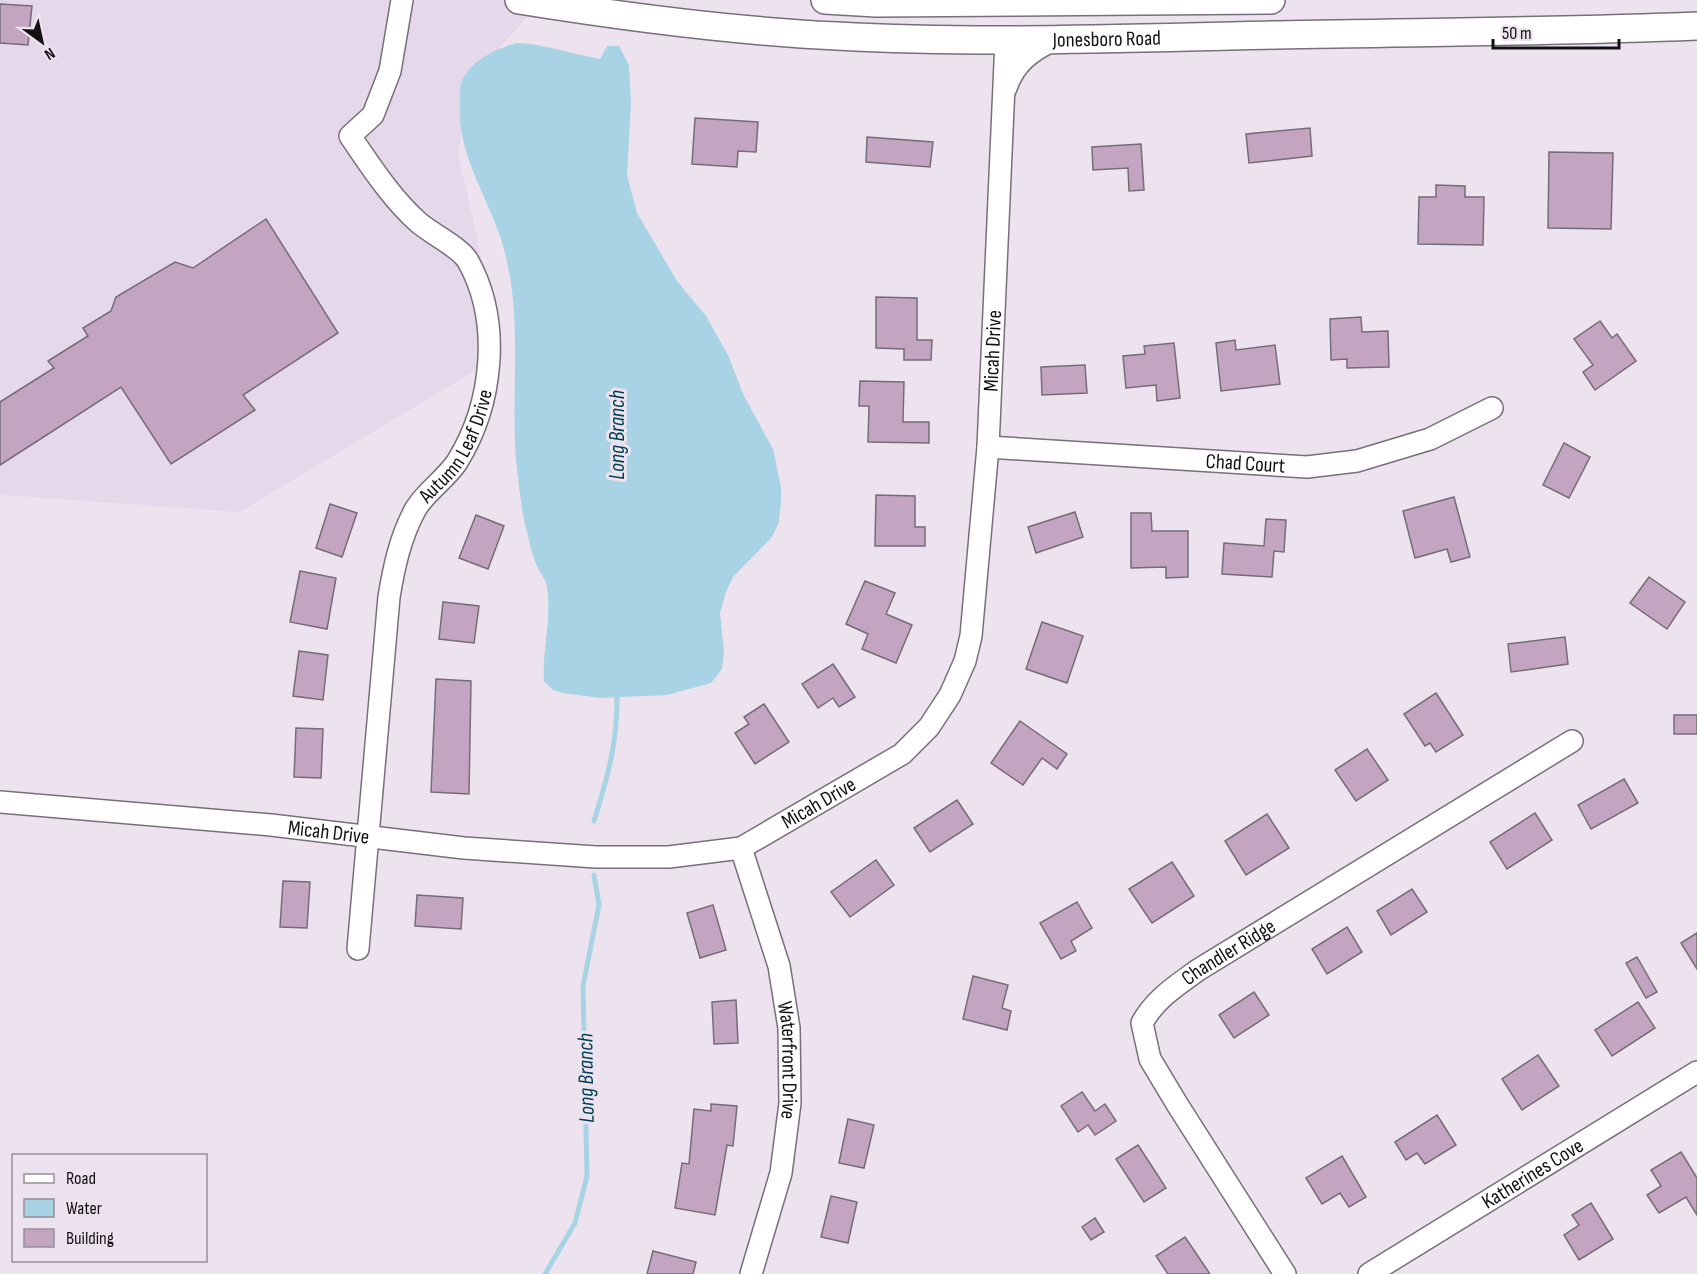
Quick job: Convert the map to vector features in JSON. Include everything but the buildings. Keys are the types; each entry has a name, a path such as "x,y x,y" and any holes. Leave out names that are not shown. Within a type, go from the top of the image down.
{"main road":[{"name":"Jonesboro Road","path":"519,0 653,22 838,36 943,39 1555,32 1697,26"},
{"name":"Jonesboro Road","path":"825,0 964,2 1271,0"},
{"path":"943,39 976,28 1008,1"},
{"path":"1006,40 1013,26 1034,11 1077,2"}],"street":[{"name":"Autumn Leaf Drive","path":"358,949 370,837 372,786 389,597 396,557 416,508 456,464 474,429 483,400 489,352 486,304 467,259 417,221 381,179 350,136 373,115 390,71 402,0"},
{"path":"1004,94 1012,73 1029,53 1056,39"},
{"name":"Micah Drive","path":"0,802 271,825 464,848 596,857 669,857 741,848 902,754 929,727 950,695 965,661 971,636 988,447 1006,40"},
{"name":"Chad Court","path":"988,447 1307,467 1357,461 1420,442 1492,408"},
{"name":"Chandler Ridge","path":"1285,1274 1150,1059 1142,1023 1148,1011 1157,1000 1198,970 1572,741"},
{"name":"Waterfront Drive","path":"741,848 779,966 789,1028 790,1103 781,1173 751,1274"},
{"name":"Katherines Cove","path":"1369,1274 1697,1072"}],"shaded area":[{"path":"0,0 537,0 527,17 474,77 458,153 503,354 240,512 0,495"}],"water":[{"path":"517,43 548,47 600,59 607,46 619,46 629,65 631,102 627,175 637,213 677,281 706,316 728,355 744,396 773,449 781,487 779,522 772,537 733,577 726,592 720,613 724,651 722,669 711,683 667,695 600,698 553,690 544,681 548,599 546,584 531,548 519,489 515,434 515,332 511,282 500,237 470,162 460,123 460,89 465,76 484,57 500,48"}],"waterway":[{"name":"Long Branch","path":"594,821 611,758 616,727 617,693"},
{"name":"Long Branch","path":"545,1274 575,1223 587,1176 583,986 599,905 594,875"}]}
